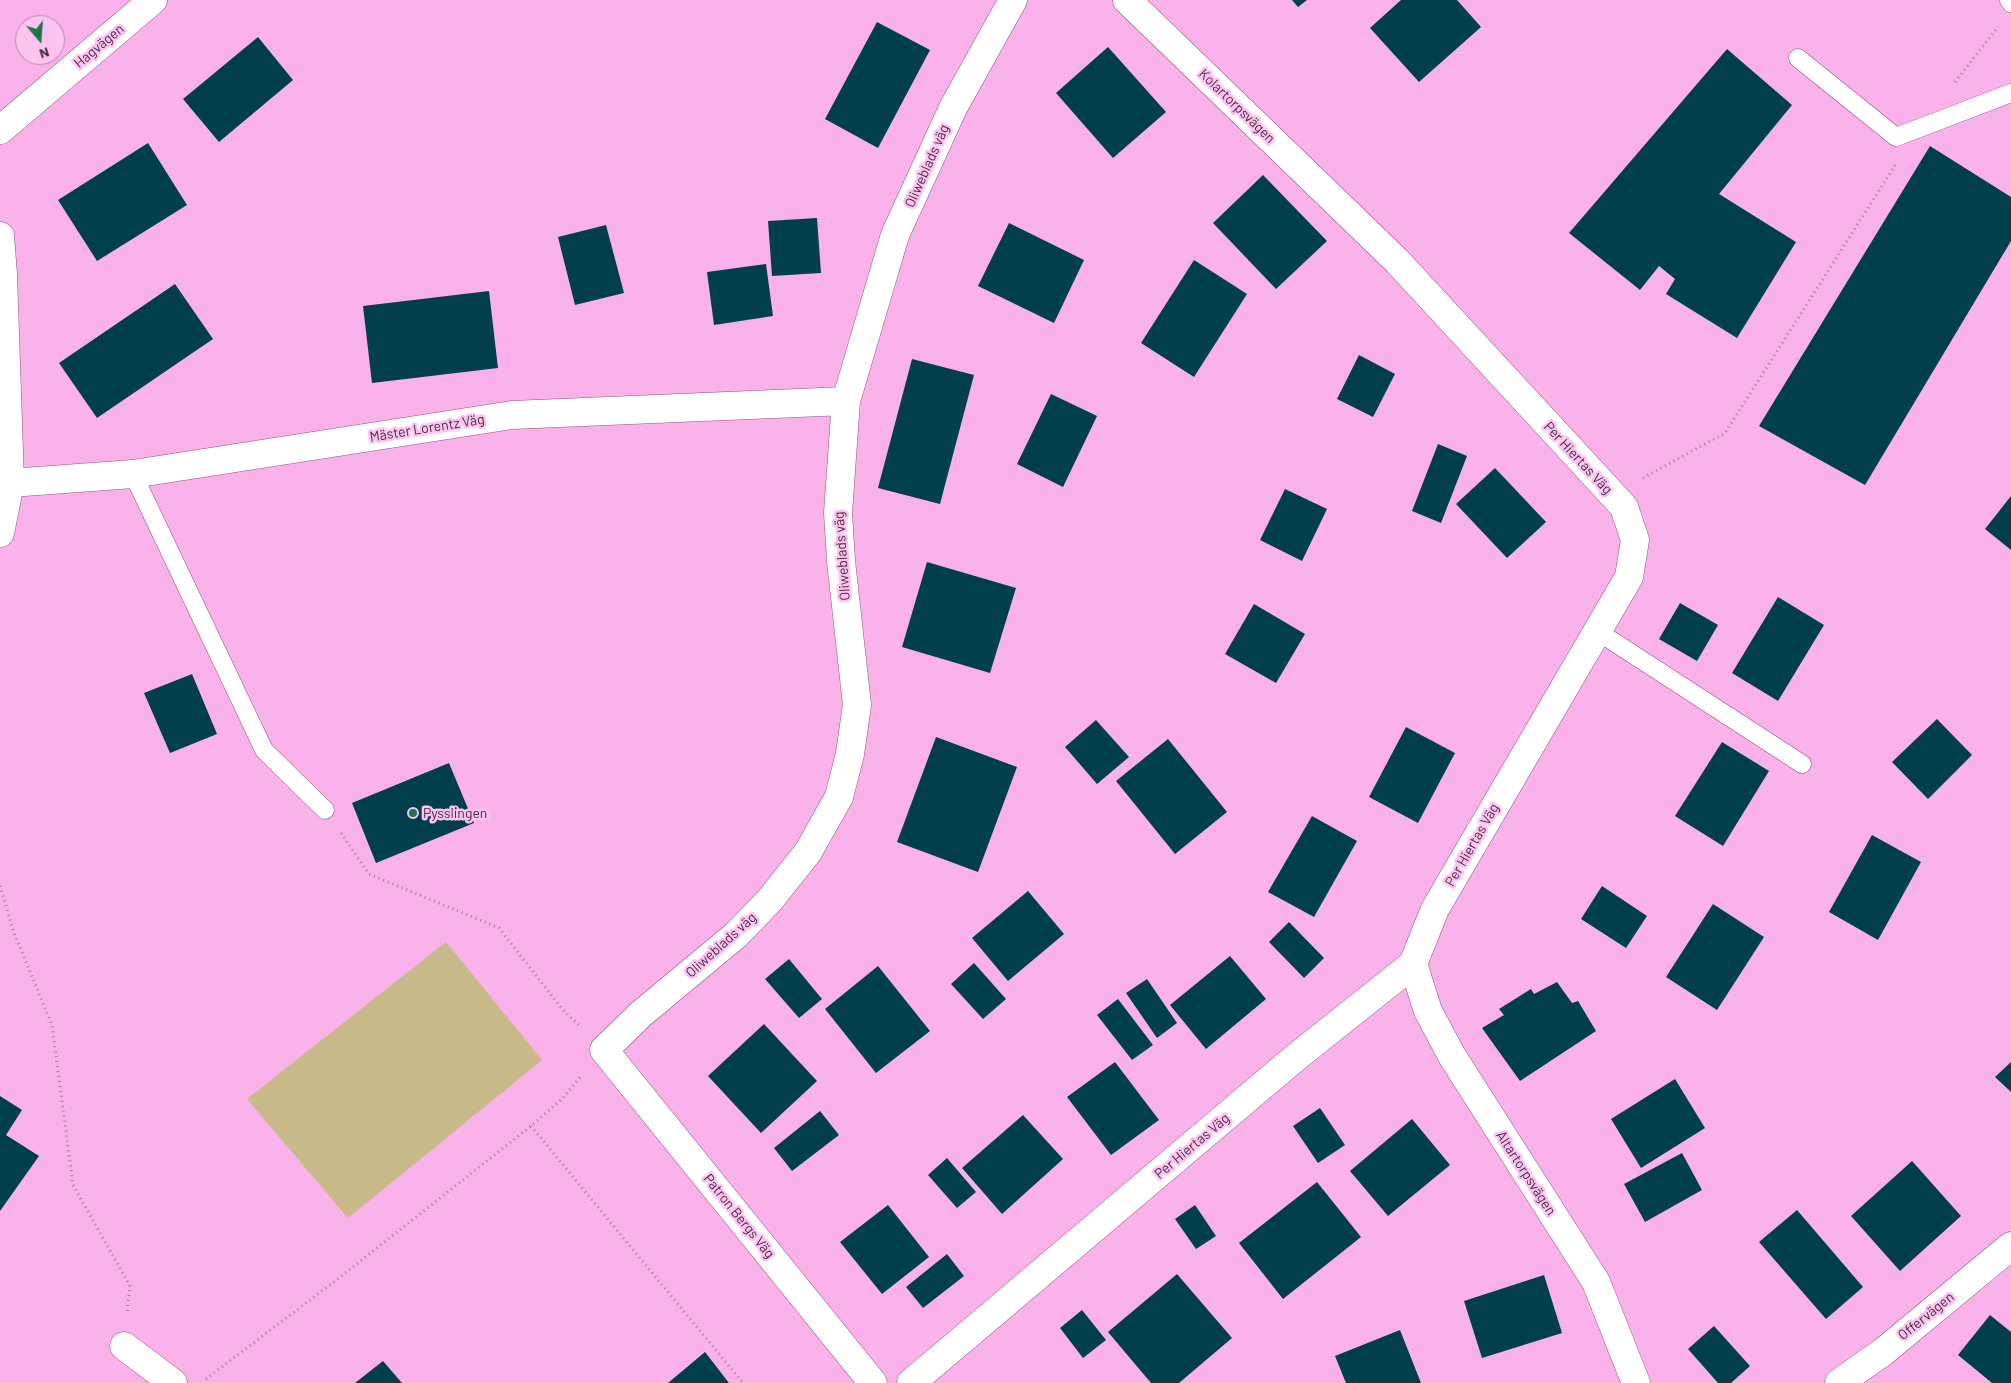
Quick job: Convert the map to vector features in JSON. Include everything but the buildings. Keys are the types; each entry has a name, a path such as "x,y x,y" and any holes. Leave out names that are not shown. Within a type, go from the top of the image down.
{"street":[{"name":"Hagvägen","path":"0,130 153,0"},
{"name":"Oliweblads väg","path":"604,1050 641,1014 736,935 769,901 808,852 839,797 850,754 857,706 841,561 838,513 846,401 895,235 953,108 1013,0"},
{"name":"Kolartorpsvägen","path":"1127,0 1347,212"},
{"name":"Per Hiertas Väg","path":"911,1383 1296,1058 1413,964 1435,909 1629,577 1635,540 1624,508 1397,261 1347,212"},
{"path":"0,236 10,483 0,532"},
{"name":"Mäster Lorentz Väg","path":"10,483 133,474 512,415 846,401"},
{"name":"Altartorpsvägen","path":"1413,964 1428,1011 1452,1056 1596,1282 1636,1383"},
{"name":"Patron Bergs Väg","path":"604,1050 873,1383"},
{"name":"Offervägen","path":"1839,1383 1883,1352 2011,1246"},
{"path":"124,1346 173,1383"}],"lane":[{"path":"1798,58 1896,137 2011,93"},
{"path":"133,474 264,750 325,810"},
{"path":"1597,631 1802,764"}],"path":[{"path":"1612,495 1725,433 1919,128 1999,26"},
{"path":"201,1383 339,1278 531,1126 560,1100 604,1050 564,1010 499,928 369,874 325,810"},
{"path":"0,886 14,933 52,1026 73,1185 130,1286 124,1346"},
{"path":"531,1126 743,1383"}],"shaded area":[{"path":"446,942 542,1060 348,1218 247,1099"}],"place":[{"name":"Pysslingen","path":"413,813"}]}
